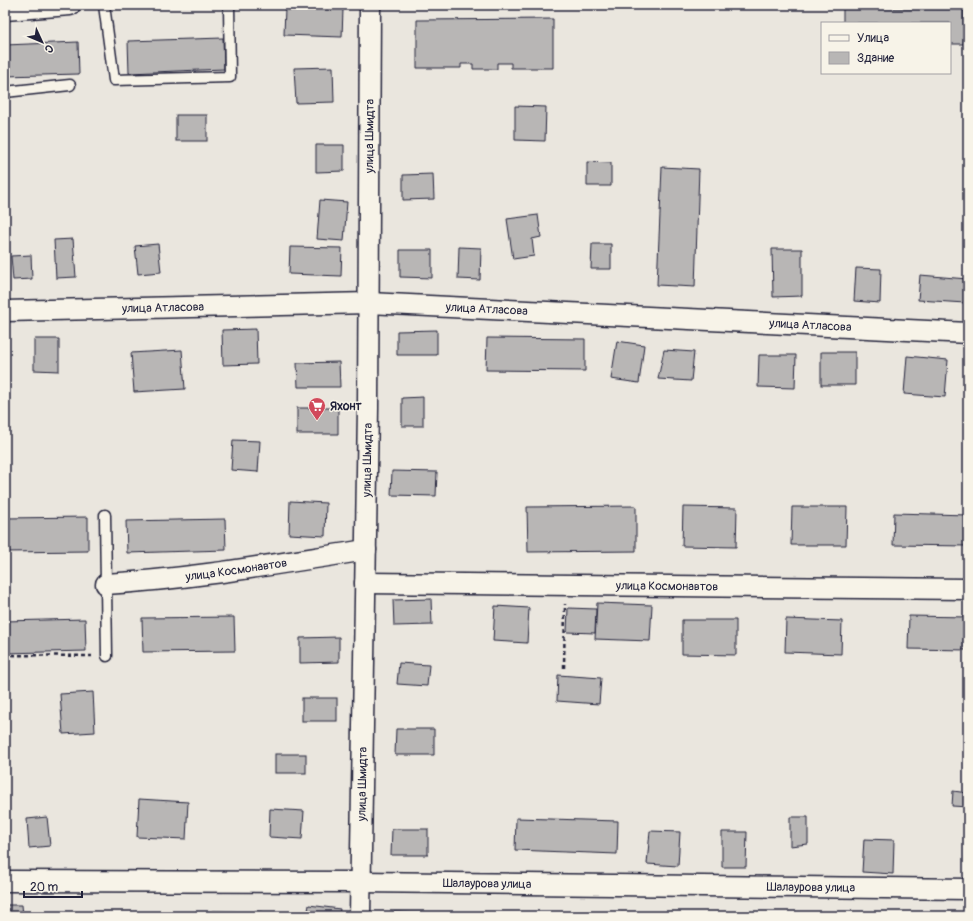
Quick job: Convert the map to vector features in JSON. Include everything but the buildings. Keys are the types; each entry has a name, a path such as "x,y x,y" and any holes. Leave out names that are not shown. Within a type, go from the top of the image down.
{"street":[{"path":"5,10 70,5"},
{"name":"улица Шмидта","path":"360,916 369,303 370,5"},
{"name":"улица Атласова","path":"5,311 369,303 968,333"},
{"name":"улица Космонавтов","path":"106,584 137,582 231,570 366,550"},
{"name":"улица Космонавтов","path":"365,583 968,589"},
{"name":"Шалаурова улица","path":"5,881 360,882 968,889"}],"lane":[{"path":"104,5 114,80 230,77 229,5"},
{"path":"5,92 70,85"},
{"path":"105,516 107,656"}],"path":[{"path":"564,668 566,585"},
{"path":"5,655 107,656"}],"place":[{"name":"Яхонт","path":"317,421"}]}
